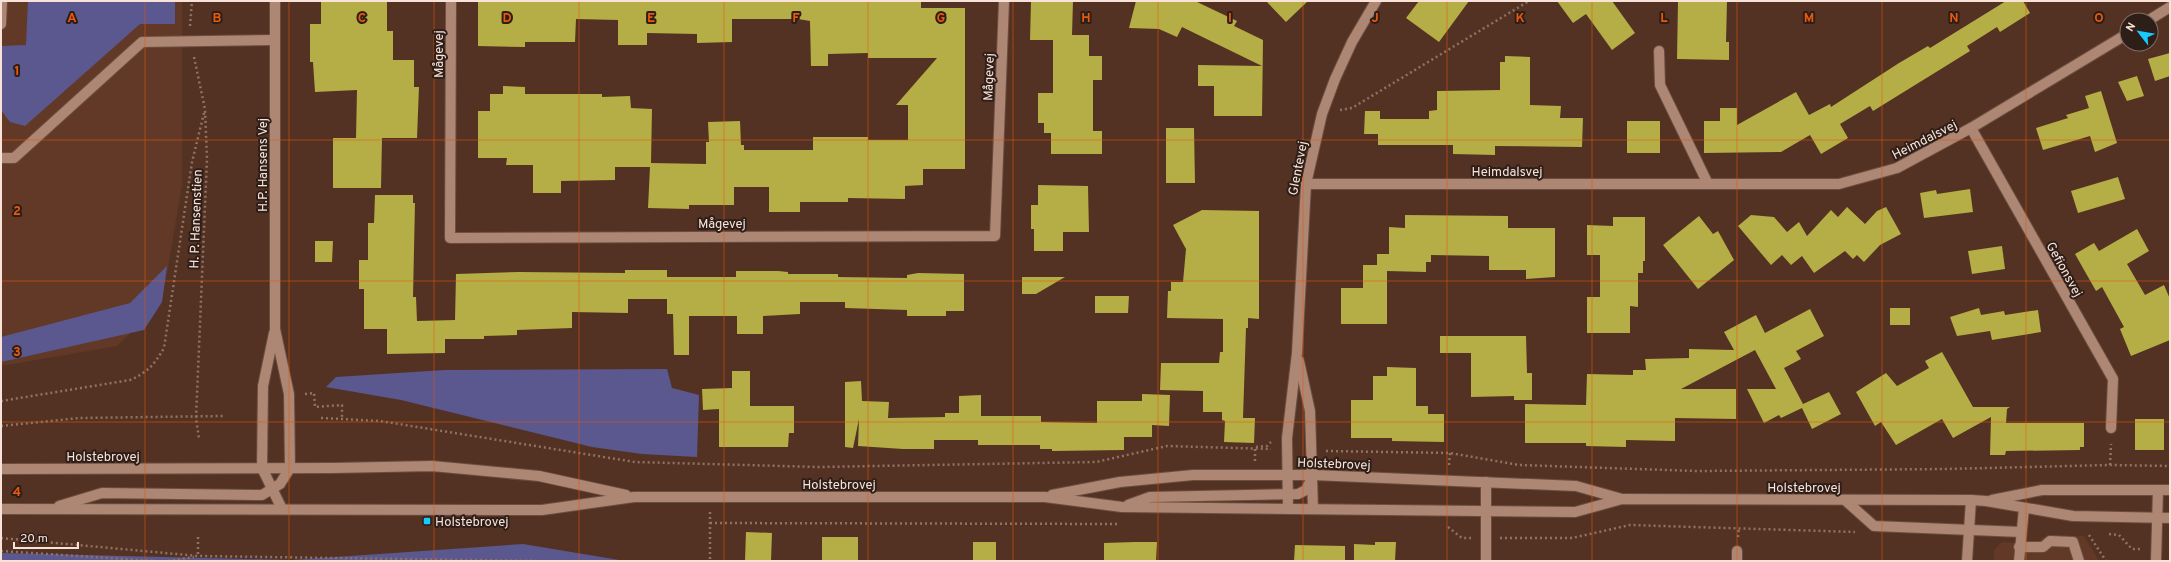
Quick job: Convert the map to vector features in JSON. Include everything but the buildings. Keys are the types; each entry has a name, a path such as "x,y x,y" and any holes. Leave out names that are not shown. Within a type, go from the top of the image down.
{"main road":[{"path":"1,24 2,1"},
{"name":"H.P. Hansens Vej","path":"262,468 263,386 275,329 275,1"},
{"name":"Mågevej","path":"451,1 450,238 996,236 1004,1"},
{"name":"Glentevej","path":"1288,509 1289,416 1297,353 1306,184 1322,114 1334,79 1352,42 1376,1"},
{"path":"2159,14 2170,7"},
{"name":"Heimdalsvej","path":"1306,184 1839,184 1898,168 1971,128 2119,39"},
{"path":"1,158 14,158 142,42 190,40 275,40"},
{"path":"1659,51 1660,85 1708,184"},
{"name":"Gefionsvej","path":"1971,128 2113,379 2112,428"},
{"name":"H.P. Hansens Vej","path":"275,329 289,394 290,468"},
{"name":"Glentevej","path":"1297,353 1310,411 1313,510"},
{"name":"Holstebrovej","path":"1,469 432,466 539,476 634,497"},
{"path":"262,468 271,491 282,509"},
{"path":"49,509 102,493 262,495 271,491 280,484 290,468"},
{"name":"Holstebrovej","path":"1044,497 1120,482 1186,475 1288,475 1576,486 1622,500"},
{"path":"1122,507 1150,496 1298,494 1306,490 1313,476"},
{"path":"1486,482 1486,561"},
{"name":"Holstebrovej","path":"1986,501 2042,490 2170,490"},
{"path":"2156,561 2158,490"},
{"name":"Holstebrovej","path":"1,509 542,510 634,497 1044,497 1122,507 1575,512 1622,500 1971,500 1986,501 2073,516 2170,518"},
{"path":"1967,556 1971,500"},
{"path":"1846,501 1874,526 1969,530 2020,540 2043,547 2050,540 2073,542 2079,561"},
{"path":"2019,561 2024,508"}],"path":[{"name":"H. P. Hansenstien","path":"192,1 190,40 205,109 207,159 196,418 199,439"},
{"path":"1340,104 1338,110 1352,108 1529,1"},
{"path":"1,401 130,380 145,374 157,361 164,348 192,162 205,109"},
{"path":"315,407 342,405 342,419"},
{"path":"1,426 79,418 196,418 224,416"},
{"path":"2110,465 2112,428"},
{"path":"1323,445 1324,451"},
{"path":"710,497 710,561"},
{"path":"710,523 1122,524"},
{"path":"1445,526 1454,530 1462,538 1572,538 1630,525 1858,532"},
{"path":"2087,533 2106,561"},
{"path":"198,537 198,556"},
{"path":"1,538 198,556 541,561"},
{"path":"1,551 155,561"},
{"path":"168,561 198,556"}],"shaded area":[{"path":"1,1 182,1 182,185 162,302 117,346 1,366"},
{"path":"28,1 175,1 175,24 140,24 25,126 10,122 1,110 1,46 26,45"},
{"path":"167,266 162,302 144,330 1,362 1,337 130,303"},
{"path":"667,369 672,388 699,395 697,457 642,454 592,447 401,400 326,387 336,377 445,370"},
{"path":"2084,536 2099,561 1994,561 1994,550 2002,542 2035,544 2044,537"},
{"path":"523,544 625,561 1,561 1,553 292,560"}],"place":[{"name":"Holstebrovej","path":"427,521"}]}
